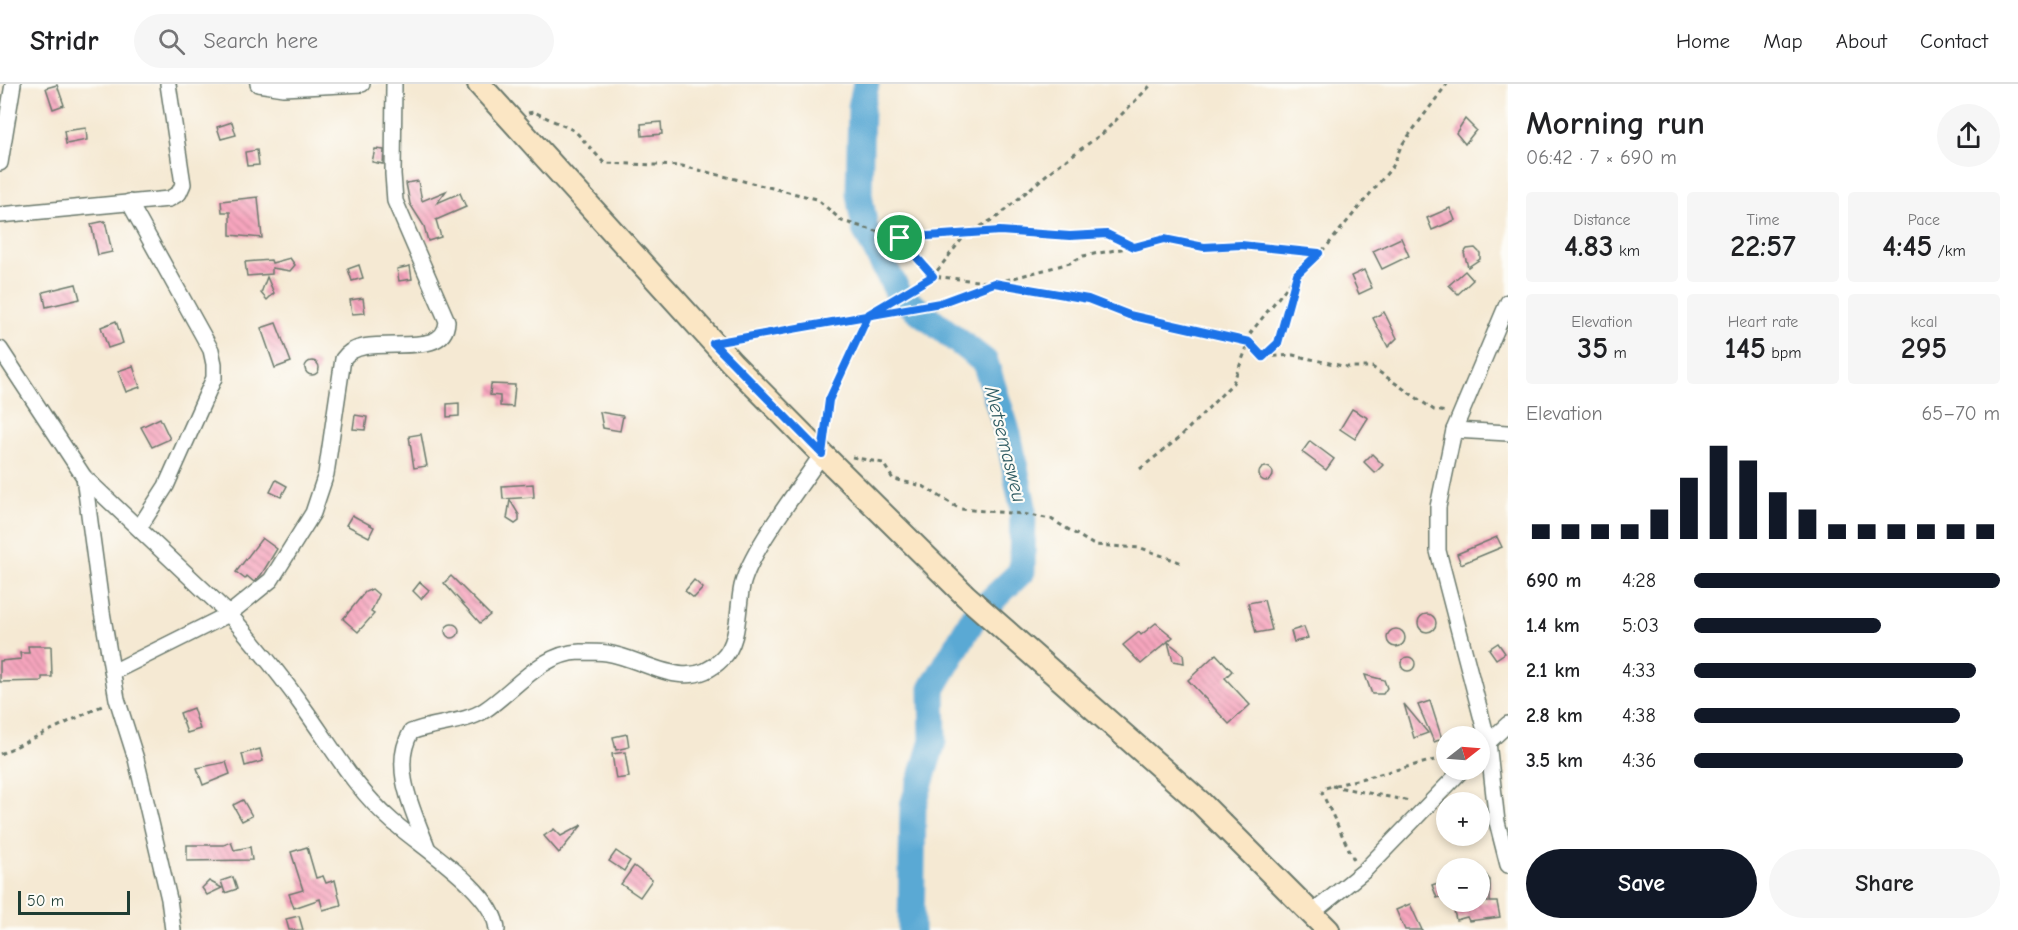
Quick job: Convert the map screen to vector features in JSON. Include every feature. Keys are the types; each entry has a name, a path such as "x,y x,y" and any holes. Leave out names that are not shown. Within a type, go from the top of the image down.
{"street":[{"path":"0,163 13,84"},
{"path":"0,215 169,199 179,193 183,184 168,84"},
{"path":"258,84 284,88 362,84"},
{"path":"113,672 229,614 272,580 313,513 326,474 343,359 347,352 368,346 427,343 440,339 447,331 447,321 395,201 394,84"},
{"path":"479,84 617,234 713,343 822,454 992,620 1200,802 1328,930"},
{"path":"129,202 211,350 214,364 214,378 166,486 139,528"},
{"path":"1478,726 1438,550 1438,507 1459,414 1508,302"},
{"path":"0,349 84,477 229,614 285,680 352,781 394,823 427,847 490,906 497,930"},
{"path":"1454,430 1508,433"},
{"path":"427,847 406,790 402,765 405,741 411,732 483,711 551,660 577,652 608,653 682,676 699,674 713,667 724,658 733,640 742,584 754,556 822,454"},
{"path":"84,477 102,612 117,699 139,770 169,899 173,930"},
{"path":"1490,741 1508,724"},
{"path":"1312,913 1364,871 1453,780"},
{"path":"1489,780 1508,865"}],"path":[{"path":"822,454 829,400 869,314 933,276 965,235 997,217 1052,170 1103,133 1152,84"},
{"path":"1244,341 1297,274 1327,246 1393,166 1401,146 1447,84"},
{"path":"507,115 534,112 576,132 604,163 682,166 817,199 842,221 900,238 1000,231 1070,236 1107,234 1134,247"},
{"path":"900,238 933,276 994,283 1088,299 1129,315 1249,342 1263,357"},
{"path":"713,343 940,303 994,283 1070,263 1083,256 1164,239 1204,247 1241,245 1319,253"},
{"path":"1263,357 1278,343 1297,274"},
{"path":"1140,469 1179,438 1233,383 1249,342"},
{"path":"1263,357 1293,355 1347,367 1372,367 1434,411 1459,414"},
{"path":"846,454 854,458 883,463 893,479 924,486 960,509 1023,514 1051,519 1094,545 1141,548 1182,563"},
{"path":"0,754 117,699"},
{"path":"1364,871 1353,859 1322,793 1330,785 1436,759"},
{"path":"1330,785 1430,805"}],"building":[{"path":"57,85 64,105 53,109 46,88"},
{"path":"1465,119 1476,130 1465,144 1456,133"},
{"path":"232,122 236,135 221,139 217,127"},
{"path":"661,122 662,134 642,136 641,124"},
{"path":"86,128 87,140 66,144 64,131"},
{"path":"375,149 384,150 383,164 372,162"},
{"path":"257,150 259,165 247,166 245,152"},
{"path":"418,181 422,201 446,191 437,203 460,193 466,207 436,220 441,237 428,241 424,226 410,204 406,183"},
{"path":"258,197 262,238 230,235 230,212 222,212 221,201"},
{"path":"1450,208 1455,220 1432,230 1427,218"},
{"path":"105,221 112,252 98,255 91,224"},
{"path":"1401,238 1409,256 1382,269 1373,251"},
{"path":"1475,248 1480,253 1480,259 1468,267 1464,253 1467,249"},
{"path":"290,258 295,265 290,271 272,268 272,274 247,276 245,262 271,260 272,263"},
{"path":"359,265 363,278 352,281 348,269"},
{"path":"410,266 412,279 399,281 397,269"},
{"path":"1364,270 1372,288 1359,294 1351,276"},
{"path":"1465,271 1473,280 1458,294 1449,285"},
{"path":"267,277 274,293 267,300 261,293"},
{"path":"76,284 80,299 46,307 43,292"},
{"path":"363,298 365,313 352,314 350,300"},
{"path":"1384,312 1397,338 1388,347 1373,318"},
{"path":"116,321 123,343 108,348 101,327"},
{"path":"276,323 291,362 275,368 261,328"},
{"path":"312,361 317,363 319,368 317,373 312,375 307,373 305,368 307,363"},
{"path":"133,366 140,387 126,392 118,371"},
{"path":"491,384 515,385 513,407 500,406 500,396 490,395"},
{"path":"459,403 459,416 447,417 447,404"},
{"path":"1352,409 1368,418 1355,439 1340,429"},
{"path":"600,412 623,416 620,431 603,428"},
{"path":"355,415 367,417 365,430 353,429"},
{"path":"160,418 170,439 152,447 141,427"},
{"path":"421,434 427,466 414,468 409,436"},
{"path":"1310,441 1334,459 1326,470 1302,452"},
{"path":"1372,454 1383,465 1375,473 1364,462"},
{"path":"1266,467 1271,469 1273,474 1271,479 1266,481 1261,479 1259,474 1261,469"},
{"path":"276,480 287,486 281,497 270,492"},
{"path":"533,484 534,497 503,499 502,486"},
{"path":"510,500 519,515 519,521 515,524 507,519"},
{"path":"352,515 374,527 369,537 346,525"},
{"path":"1497,537 1502,547 1461,564 1457,554"},
{"path":"262,538 277,549 254,582 247,576 245,579 236,572"},
{"path":"451,576 490,615 480,623 444,583"},
{"path":"694,580 703,588 694,598 685,591"},
{"path":"420,582 429,590 421,599 413,591"},
{"path":"372,589 379,595 371,612 374,614 358,632 343,619 365,592"},
{"path":"1264,600 1272,630 1256,633 1248,603"},
{"path":"1427,614 1433,617 1436,623 1433,629 1427,632 1421,629 1418,623 1421,617"},
{"path":"1156,623 1173,637 1141,664 1123,645 1139,632 1141,635"},
{"path":"452,624 457,626 459,631 457,636 452,638 447,636 445,631 447,626"},
{"path":"1304,627 1308,638 1294,642 1291,631"},
{"path":"1392,629 1400,629 1405,634 1403,645 1392,647 1387,642 1387,634"},
{"path":"1168,642 1183,654 1184,663 1173,661"},
{"path":"1498,643 1505,653 1496,659 1489,649"},
{"path":"28,646 51,646 52,677 42,677 42,681 0,682 0,661 21,659 20,653 29,653"},
{"path":"1216,654 1232,671 1225,678 1250,705 1229,724 1188,680"},
{"path":"1408,657 1413,659 1415,664 1413,669 1408,671 1403,669 1401,664 1403,659"},
{"path":"1365,675 1384,680 1387,688 1383,694 1372,694"},
{"path":"1430,701 1438,726 1436,726 1436,741 1434,742 1418,705"},
{"path":"1404,704 1428,733 1414,738"},
{"path":"193,708 200,729 187,733 180,713"},
{"path":"627,734 629,747 616,750 613,737"},
{"path":"260,749 263,761 245,766 242,754"},
{"path":"625,752 629,777 616,779 612,754"},
{"path":"226,762 230,774 203,785 197,768"},
{"path":"243,800 252,816 242,821 233,805"},
{"path":"582,825 559,853 544,836 554,829 561,836"},
{"path":"231,842 234,850 250,847 252,860 187,861 187,845 224,845"},
{"path":"307,847 316,878 323,876 326,883 335,880 341,905 323,910 320,899 294,908 289,894 303,890 291,852"},
{"path":"616,851 630,861 624,871 609,861"},
{"path":"634,866 652,880 640,897 621,884"},
{"path":"233,877 237,889 225,893 221,881"},
{"path":"209,881 222,888 207,895 202,888"},
{"path":"1436,884 1436,895 1432,885"},
{"path":"1490,902 1497,902 1500,917 1469,921 1467,917 1456,920 1454,912 1490,912"},
{"path":"1410,904 1422,930 1405,930 1396,910"},
{"path":"299,916 303,930 289,930 286,919"}],"waterway":[{"name":"Metsemasweu","path":"866,84 861,107 859,194 865,229 900,296 985,362 1008,434 1023,507 1022,571 974,617 932,689 933,741 913,806 911,930"}],"route":[{"path":"900,238 933,276 869,314 829,400 822,454 713,343 777,333 869,314 940,303 994,283 1088,299 1129,315 1249,342 1263,357 1278,343 1288,297 1297,274 1319,253 1241,245 1204,247 1164,239 1134,247 1107,234 1070,236 1000,231 900,238"}]}
